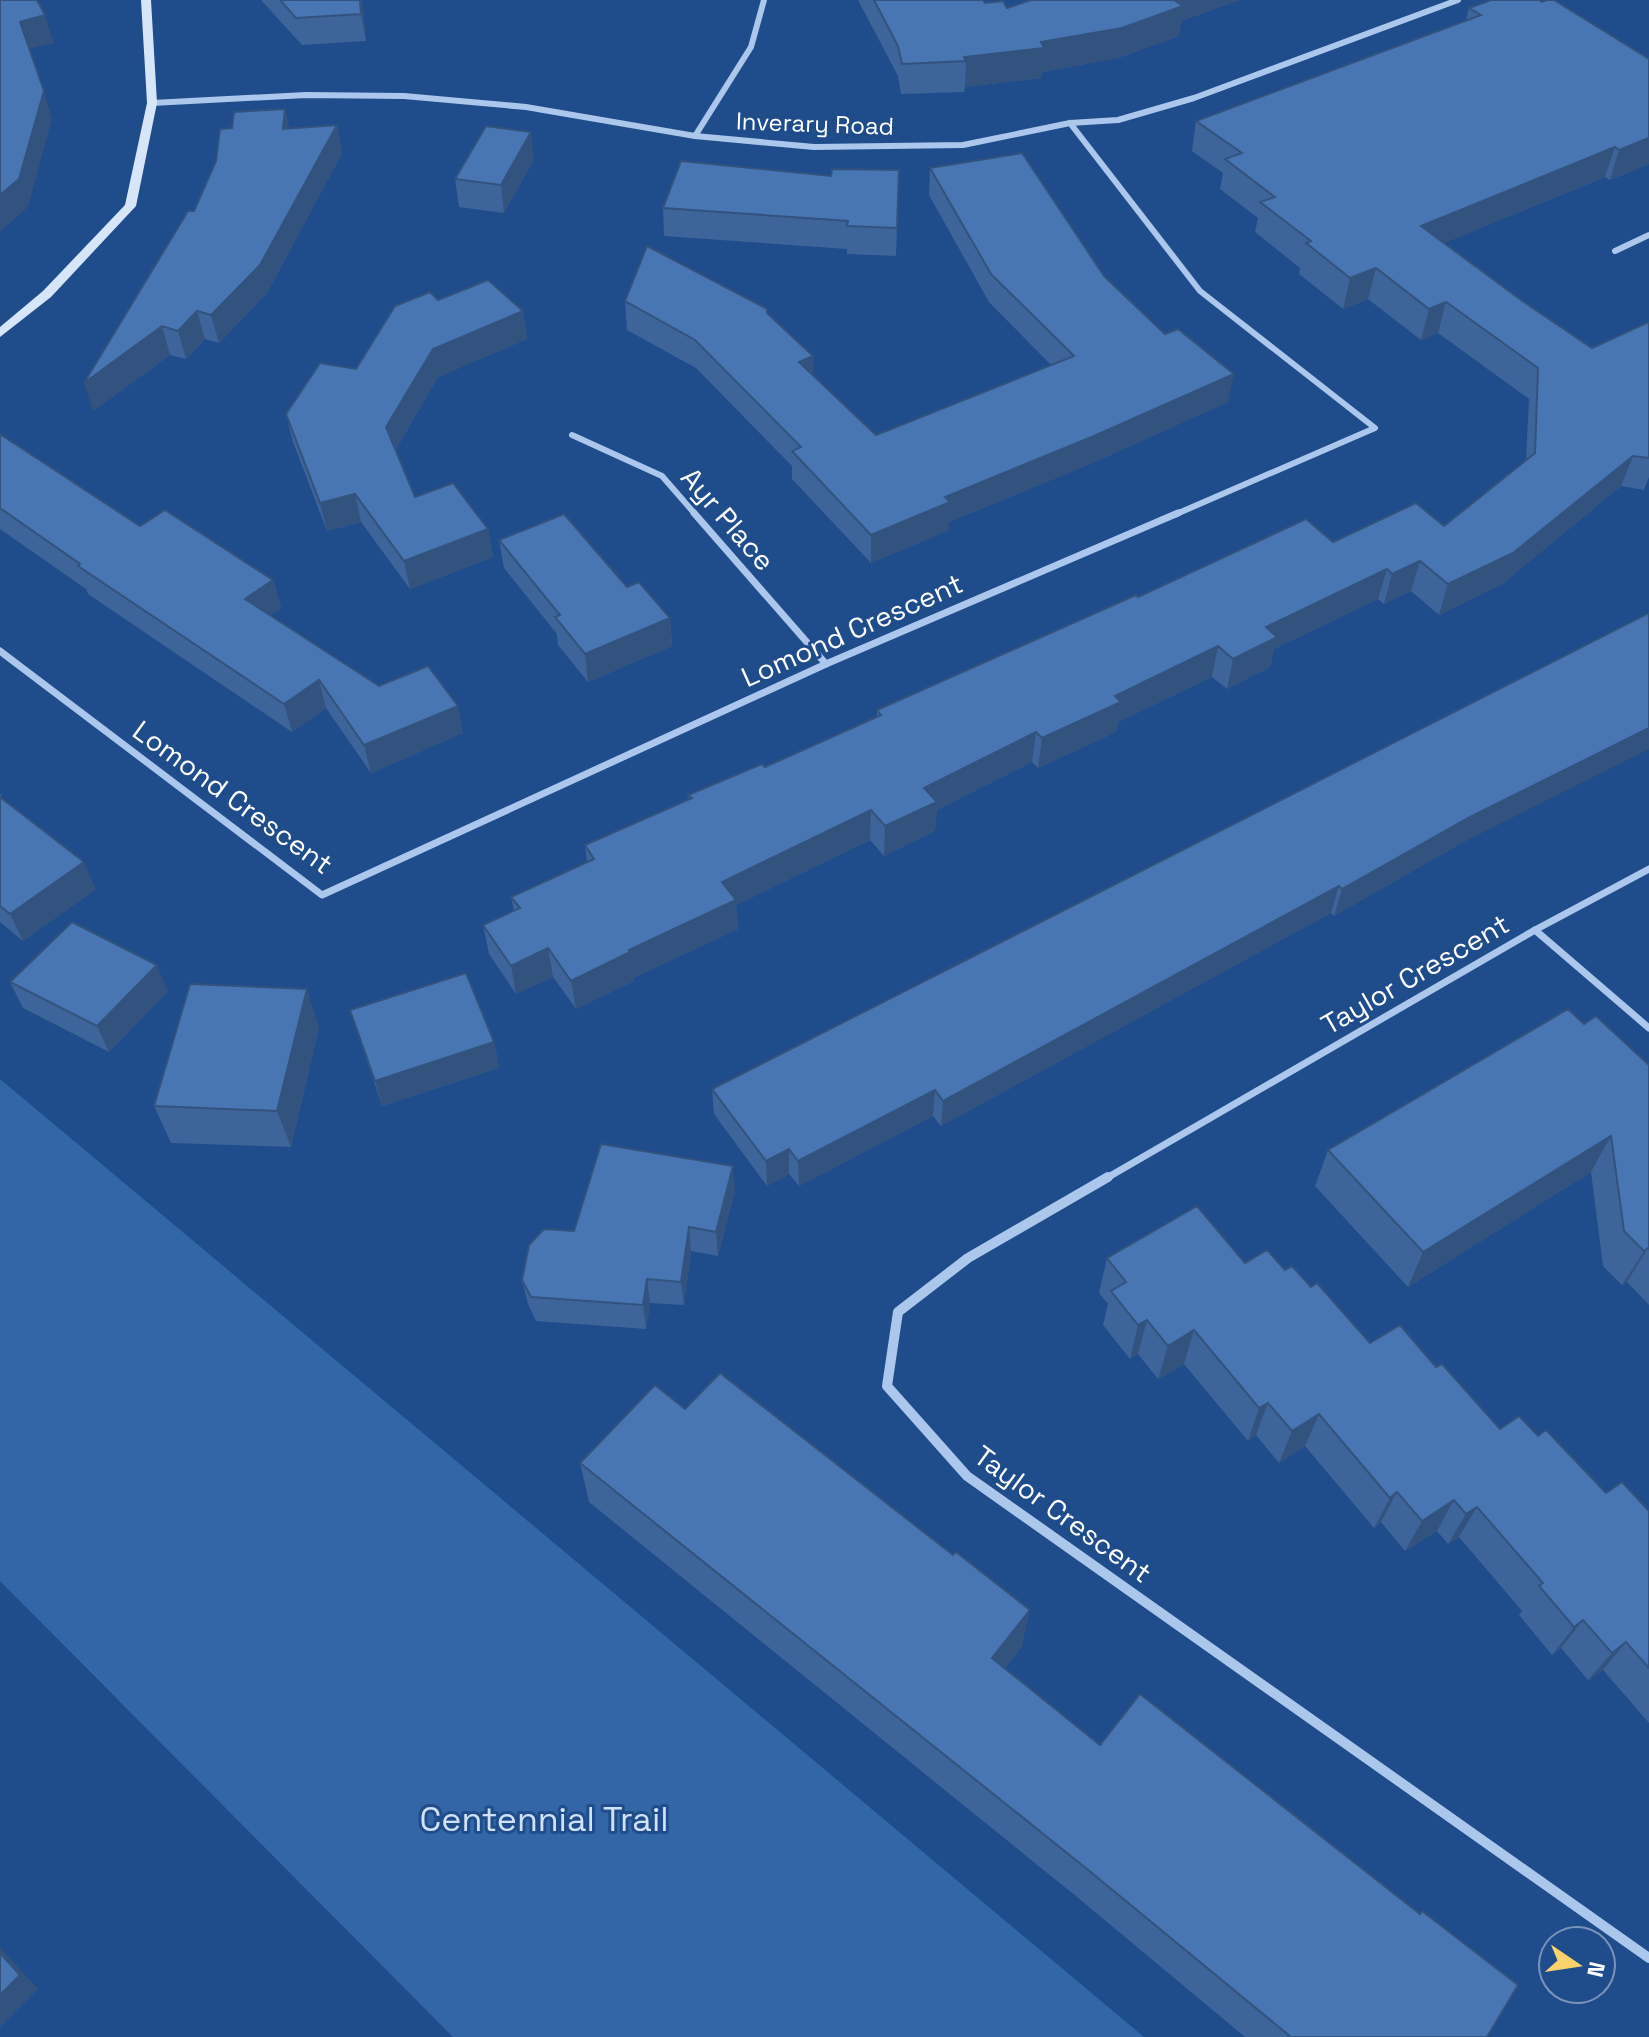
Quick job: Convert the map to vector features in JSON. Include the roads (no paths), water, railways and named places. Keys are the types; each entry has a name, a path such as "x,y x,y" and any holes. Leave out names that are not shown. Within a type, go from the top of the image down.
{"street":[{"path":"0,333 47,294 130,206 152,103 146,0"},
{"path":"695,136 751,47 764,0"},
{"name":"Inverary Road","path":"152,103 306,95 404,96 526,107 695,136 814,147 963,145 1070,123 1118,120 1194,98 1458,0"},
{"name":"Lomond Crescent","path":"0,651 322,895 826,664 1375,428 1200,291 1070,123"},
{"path":"1615,251 1649,235"},
{"name":"Ayr Place","path":"572,435 662,476 826,664"},
{"name":"Taylor Crescent","path":"1649,869 1535,930 968,1258 898,1312 887,1386 967,1476 1649,1958"},
{"path":"1535,930 1649,1028"}],"park label":[{"name":"Centennial Trail","path":"544,1819"}]}
